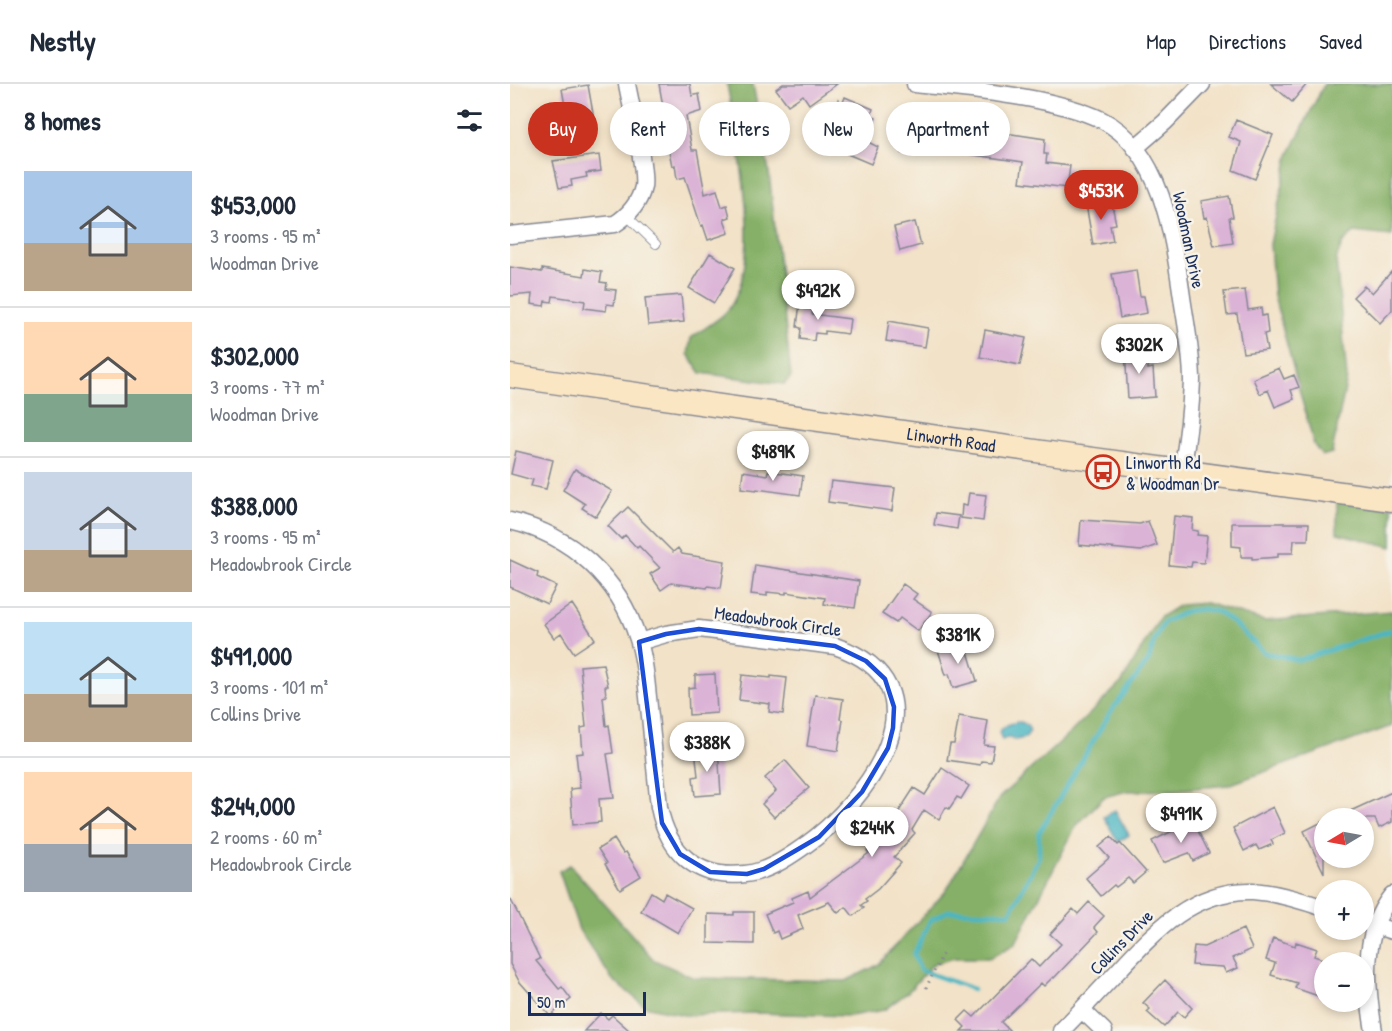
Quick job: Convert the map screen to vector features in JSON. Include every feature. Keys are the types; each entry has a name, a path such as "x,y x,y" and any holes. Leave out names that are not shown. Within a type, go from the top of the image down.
{"main road":[{"name":"Linworth Road","path":"510,376 1392,500"}],"street":[{"path":"510,235 615,224 627,216 637,204 643,186 627,84"},
{"name":"Woodman Drive","path":"915,84 984,88 1060,106 1096,118 1116,130 1135,148 1152,174 1162,199 1186,323 1192,378 1191,408 1182,471"},
{"path":"1135,148 1202,84"},
{"name":"Meadowbrook Circle","path":"510,521 533,526 589,560 614,588 626,610 639,642 647,689 662,823 669,840 680,854 693,864 710,872 747,874 764,869 792,855 819,837 842,815 862,792 888,748 893,728 894,707 891,691 877,670 850,651 835,646 699,629 666,633 639,642"},
{"name":"Collins Drive","path":"1061,1031 1149,938 1170,919 1195,903 1222,894 1251,891 1284,895 1314,905"},
{"path":"1374,917 1392,895"},
{"path":"1374,926 1392,931"},
{"path":"1369,940 1368,996 1374,1031"},
{"path":"1082,1010 1104,1031"}],"lane":[{"path":"627,216 656,244"}],"path":[{"path":"926,988 944,951"}],"highlighted area":[{"path":"699,629 835,646 866,661 885,679 894,707 893,728 888,748 862,792 819,837 764,869 747,874 710,872 680,854 662,823 639,642 666,634"}],"green space":[{"path":"727,84 753,84 756,102 730,102"},
{"path":"1324,84 1392,84 1392,236 1354,232 1342,244 1336,260 1347,378 1332,453 1322,456 1314,445 1274,296 1270,244 1289,155"},
{"path":"740,156 766,156 791,377 784,384 701,373 688,354 691,338 728,310 739,288 745,261 747,232"},
{"path":"1337,501 1392,507 1392,547 1337,533"},
{"path":"1206,603 1264,621 1392,611 1392,726 1228,785 1175,790 1127,791 1104,797 1076,826 1015,944 990,958 954,958 933,964 908,992 884,1010 850,1016 756,1013 684,1015 645,1006 612,979 579,930 559,871 570,865 654,960 694,978 846,981 878,965 946,891 1000,797 1122,682 1160,617 1180,605"}],"water":[{"path":"1021,722 1027,725 1030,731 1025,738 1015,740 1009,737 1002,740 999,732 1001,729 1009,724"},
{"path":"1115,810 1129,835 1118,842 1104,817"}],"building":[{"path":"659,84 690,84 692,96 699,94 700,102 699,112 687,116 687,102 662,102"},
{"path":"783,84 837,84 812,102 808,102 803,95 790,104 786,102 776,89"},
{"path":"1271,84 1307,84 1292,102"},
{"path":"588,85 591,102 564,102 562,89"},
{"path":"845,97 857,102 843,102"},
{"path":"1236,120 1273,135 1255,179 1233,170 1241,142 1229,137"},
{"path":"687,122 692,150 697,150 705,194 717,190 722,207 727,205 730,217 724,219 729,233 708,240 685,177 677,179 675,165 672,166 670,156 687,156"},
{"path":"1010,134 1045,139 1046,163 1070,166 1067,188 1020,182 1023,162 982,156 1010,156"},
{"path":"874,145 878,147 871,164 852,156 874,156"},
{"path":"598,155 601,171 586,173 587,177 571,180 572,186 559,188 553,161"},
{"path":"1229,196 1233,217 1229,217 1233,243 1214,246 1207,217 1204,218 1201,201"},
{"path":"1111,200 1116,224 1110,225 1113,241 1093,245 1086,204"},
{"path":"915,222 921,245 900,251 894,227"},
{"path":"710,253 735,268 714,303 689,288"},
{"path":"510,267 542,272 542,269 584,276 585,269 602,272 600,282 607,283 606,289 616,290 614,305 607,304 606,311 584,308 585,301 553,296 552,302 545,301 544,306 531,304 532,294 510,296"},
{"path":"1136,270 1140,296 1144,296 1147,313 1120,318 1112,274"},
{"path":"1392,271 1392,310 1380,323 1353,297 1364,286 1372,293"},
{"path":"1245,290 1248,310 1261,308 1262,316 1266,315 1268,333 1264,334 1267,350 1243,353 1237,314 1227,315 1224,292"},
{"path":"681,295 684,322 648,325 645,298"},
{"path":"801,295 814,297 812,314 850,319 848,334 825,331 825,334 815,333 814,341 800,339 801,328 797,327"},
{"path":"889,321 928,328 925,347 886,341"},
{"path":"985,330 1026,338 1020,365 980,357"},
{"path":"1147,349 1148,369 1153,368 1155,397 1128,399 1125,350"},
{"path":"1279,368 1284,379 1294,375 1299,387 1291,390 1294,399 1275,407 1268,390 1260,394 1253,379"},
{"path":"516,451 553,460 546,489 531,486 533,480 511,474"},
{"path":"575,469 612,491 596,517 582,508 585,504 563,490"},
{"path":"743,471 767,475 768,471 803,476 800,495 741,488"},
{"path":"831,481 895,488 892,511 828,502"},
{"path":"969,493 986,495 983,521 961,518 962,505 967,506"},
{"path":"628,507 673,552 678,548 682,554 725,561 721,588 671,583 661,590 650,574 660,568 639,546 637,548 625,535 621,539 608,526"},
{"path":"936,513 959,516 957,529 934,525"},
{"path":"1174,516 1193,518 1192,530 1198,531 1197,535 1207,536 1204,563 1192,562 1191,567 1169,565"},
{"path":"1081,520 1140,524 1148,521 1157,545 1141,551 1079,545"},
{"path":"1232,523 1309,523 1308,540 1294,540 1293,553 1278,553 1278,557 1252,559 1252,557 1241,557 1241,547 1232,546"},
{"path":"510,560 538,573 537,577 556,586 547,604 510,587"},
{"path":"755,565 859,581 855,608 824,604 825,598 786,592 786,594 767,592 767,596 751,594"},
{"path":"903,584 917,594 913,599 932,612 918,631 900,618 896,623 882,614"},
{"path":"572,604 595,639 574,653 561,633 554,638 544,624"},
{"path":"965,642 977,681 953,688 938,650"},
{"path":"603,664 608,686 605,686 606,696 603,697 606,726 609,725 613,753 607,754 614,798 599,799 601,822 573,825 570,789 580,788 576,754 583,753 581,728 586,727 580,666"},
{"path":"715,674 717,713 689,715 688,688 695,687 695,675"},
{"path":"742,675 787,678 783,714 769,712 770,704 739,700"},
{"path":"815,695 843,699 840,719 843,720 838,751 807,746"},
{"path":"959,716 988,721 984,745 994,746 991,762 981,761 980,765 947,760 950,744 954,744"},
{"path":"718,748 721,794 695,796 693,777 698,776 695,750"},
{"path":"785,760 809,788 774,817 762,804 776,791 765,778"},
{"path":"942,768 969,786 961,799 957,797 949,809 946,807 939,820 924,810 912,830 915,833 894,857 901,863 878,889 865,899 867,901 861,905 864,908 853,916 846,907 838,913 829,902 798,915 803,929 780,939 777,931 773,933 765,914 793,902 792,898 808,891 810,897 869,853 867,851 884,830 881,828 893,814 896,816 914,788 925,795"},
{"path":"1392,792 1392,822 1379,828 1374,819 1374,808 1357,808"},
{"path":"1273,807 1285,833 1271,840 1273,844 1259,850 1256,845 1244,851 1233,828"},
{"path":"1193,821 1209,853 1193,861 1189,853 1163,863 1152,841"},
{"path":"1314,826 1314,852 1304,831"},
{"path":"1111,837 1118,845 1120,843 1146,872 1133,883 1128,878 1116,887 1114,885 1101,896 1086,878 1109,858 1099,847"},
{"path":"614,839 623,853 626,852 641,876 620,889 598,849"},
{"path":"651,892 662,899 665,893 692,908 678,933 641,911"},
{"path":"510,898 540,959 536,961 559,989 562,987 571,999 550,1016 519,981 510,964"},
{"path":"1089,902 1104,916 1094,927 1098,932 1054,978 1044,986 1041,983 1001,1022 1010,1031 961,1031 965,1027 958,1020 967,1011 974,1017 1031,959 1039,967 1061,944 1050,934 1073,909 1078,914"},
{"path":"734,912 754,912 754,944 708,943 708,914 734,915"},
{"path":"1243,929 1252,949 1233,958 1238,968 1226,973 1223,967 1192,965 1194,946 1204,947"},
{"path":"1273,938 1295,946 1296,942 1317,949 1314,952 1314,995 1295,988 1297,983 1271,975 1275,963 1266,960"},
{"path":"1165,980 1192,1008 1184,1017 1178,1012 1164,1027 1147,1012 1150,1009 1143,1003"},
{"path":"601,1013 608,1019 612,1015 630,1031 584,1031"}],"waterway":[{"path":"973,989 920,970 914,954 930,921 948,911 1010,913 1039,857 1039,833 1110,713 1149,660 1154,641 1164,622 1187,611 1203,609 1218,612 1265,653 1299,660 1392,630"}],"place":[{"name":"Linworth Rd & Woodman Dr","path":"1103,472"}]}
